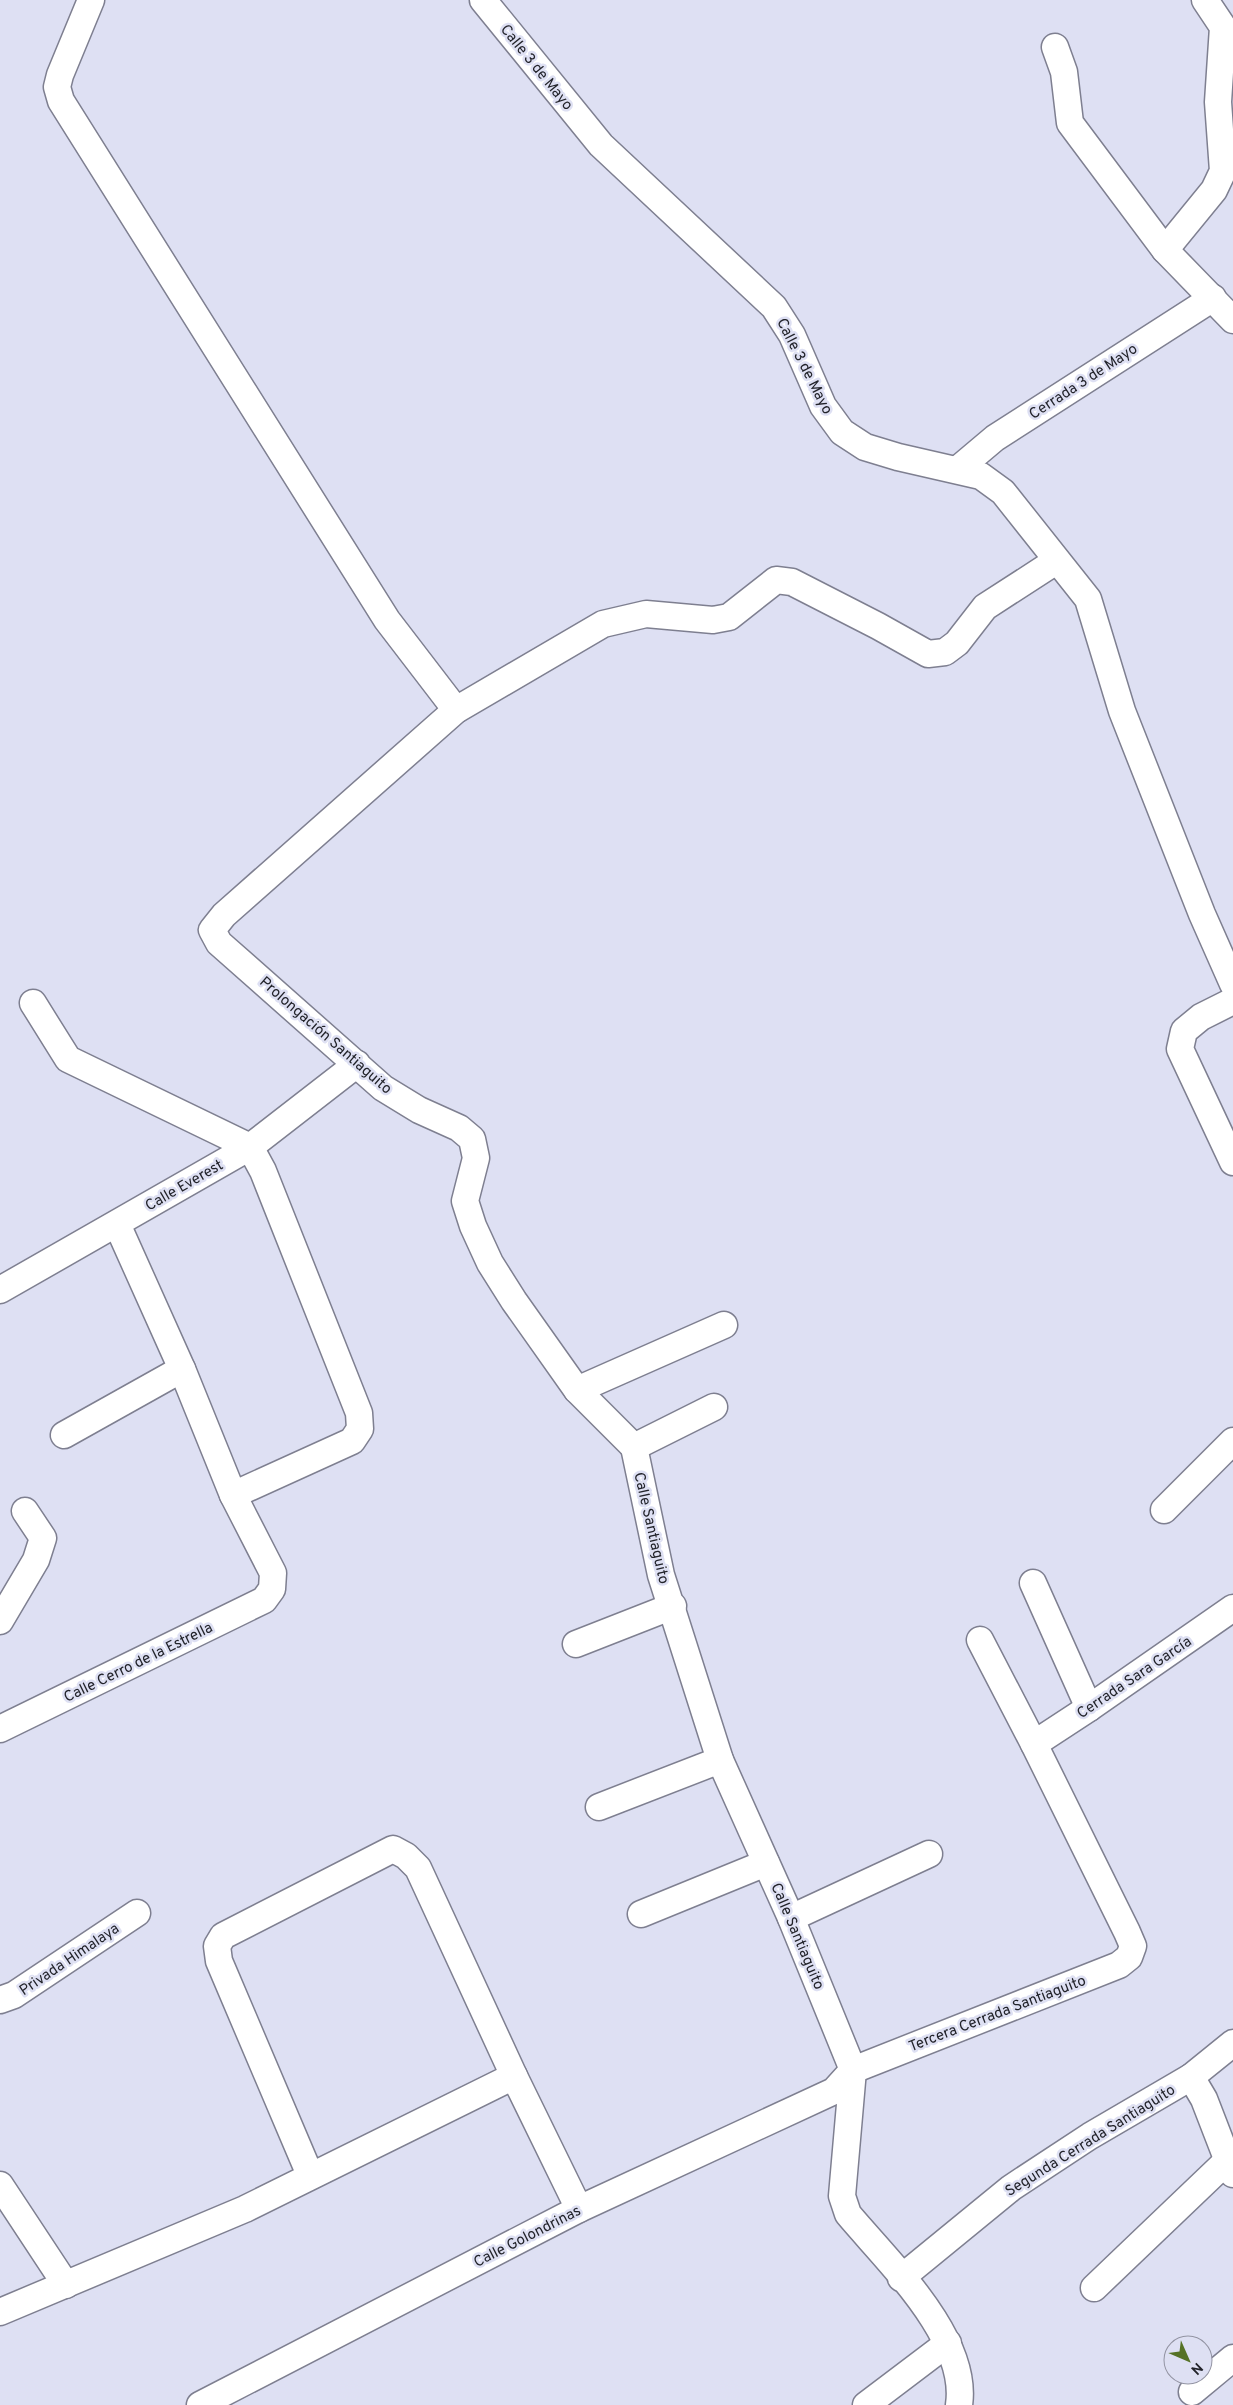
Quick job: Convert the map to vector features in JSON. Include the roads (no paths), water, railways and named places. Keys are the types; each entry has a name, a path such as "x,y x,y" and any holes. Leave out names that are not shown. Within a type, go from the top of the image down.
{"street":[{"path":"91,0 60,75 58,88 61,101 387,620 456,710 603,624 646,614 714,620 729,617 776,580 792,582 928,654 945,652 957,643 985,607 1056,561"},
{"name":"Calle 3 de Mayo","path":"483,0 601,145 774,307 792,336 823,406 842,432 865,447 898,457 981,476 1003,492 1088,599 1122,711 1202,914 1233,984"},
{"path":"1165,250 1214,190 1223,171 1218,102 1223,27 1205,0"},
{"path":"1055,47 1064,72 1070,123 1165,250 1233,320"},
{"name":"Cerrada 3 de Mayo","path":"957,470 994,438 1213,298"},
{"name":"Prolongación Santiaguito","path":"456,710 224,915 212,930 219,942 383,1088 419,1110 459,1128 472,1139 476,1158 465,1201 473,1226 490,1263 514,1301 577,1390 634,1447"},
{"path":"1233,1001 1201,1017 1184,1031 1180,1049 1233,1162"},
{"path":"33,1003 68,1059 250,1147 263,1171 359,1413 360,1429 352,1441 233,1495 182,1368 116,1224"},
{"name":"Calle Everest","path":"0,1290 250,1147 358,1064"},
{"path":"577,1390 724,1325"},
{"path":"64,1435 182,1368"},
{"path":"634,1447 714,1407"},
{"path":"1164,1510 1233,1441"},
{"name":"Calle Santiaguito","path":"634,1447 661,1575 673,1606 720,1760 791,1918 853,2070 842,2196 848,2214 901,2278 926,2304 948,2343 959,2374 959,2405"},
{"name":"Calle Cerro de la Estrella","path":"0,1730 264,1600 272,1589 273,1573 233,1495"},
{"path":"0,1621 36,1560 43,1538 25,1511"},
{"path":"1033,1583 1089,1708"},
{"path":"576,1644 673,1606"},
{"name":"Cerrada Sara García","path":"1034,1744 1233,1608"},
{"path":"980,1640 1034,1744"},
{"name":"Tercera Cerrada Santiaguito","path":"853,2070 1119,1965 1129,1957 1133,1946 1034,1744"},
{"path":"600,1806 720,1760"},
{"path":"310,2175 219,1960 217,1946 223,1936 393,1849 406,1856 418,1868 514,2076 579,2209"},
{"path":"791,1918 929,1854"},
{"path":"641,1914 766,1863"},
{"name":"Privada Himalaya","path":"0,2000 14,1995 137,1913"},
{"name":"Segunda Cerrada Santiaguito","path":"901,2278 1011,2188 1090,2136 1191,2076 1233,2043"},
{"name":"Calle Golondrinas","path":"200,2405 579,2209 834,2091 853,2070"},
{"path":"0,2312 245,2209 310,2175 514,2076"},
{"path":"1094,2288 1230,2167 1204,2099 1191,2076"},
{"path":"0,2185 66,2285"},
{"path":"866,2405 948,2343"},
{"path":"1192,2392 1233,2358"}]}
